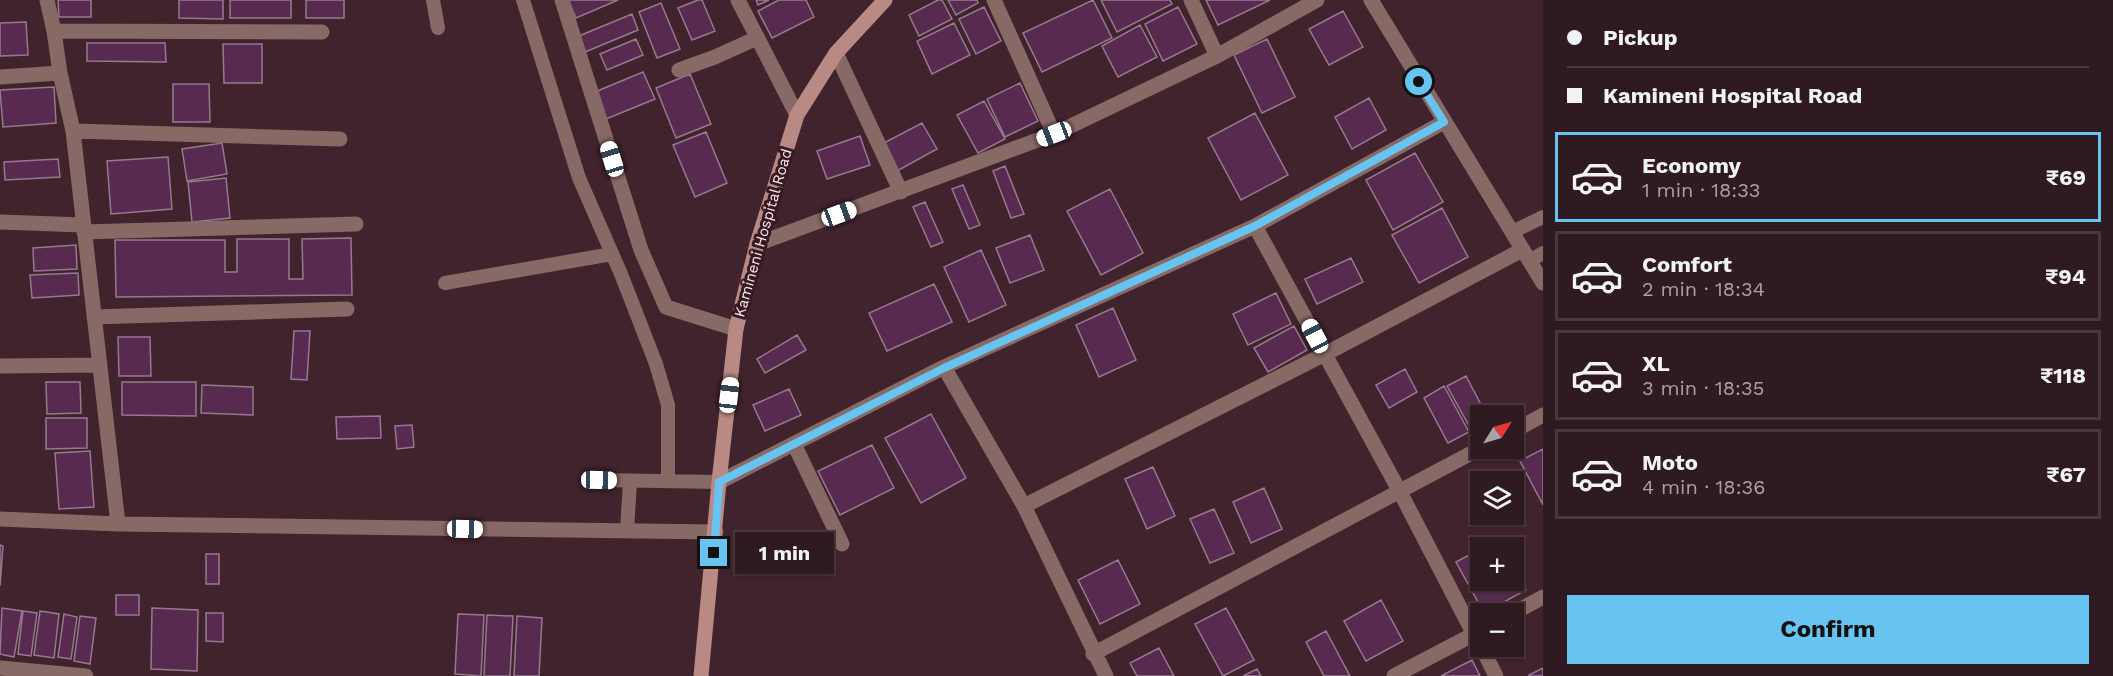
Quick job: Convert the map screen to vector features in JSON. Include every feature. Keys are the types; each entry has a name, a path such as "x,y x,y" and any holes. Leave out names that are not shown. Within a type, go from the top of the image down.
{"street":[{"path":"47,0 73,131 118,524"},
{"path":"562,0 641,250 666,307 736,329"},
{"path":"738,0 797,115"},
{"name":"Kamineni Hospital Road","path":"701,676 736,329 757,244 797,115 836,53 885,0"},
{"path":"994,0 1054,134"},
{"path":"1191,0 1217,56"},
{"path":"757,244 1054,134 1217,56 1317,0"},
{"path":"1371,0 1543,283"},
{"path":"54,31 322,32"},
{"path":"679,70 757,38"},
{"path":"836,53 901,192"},
{"path":"0,77 60,73"},
{"path":"719,482 944,368 1255,226 1444,122"},
{"path":"73,131 340,139"},
{"path":"0,222 83,228 356,224"},
{"path":"1255,226 1470,622"},
{"path":"1024,506 1526,255"},
{"path":"94,317 347,309"},
{"path":"0,366 100,365"},
{"path":"944,368 1024,506 1106,676"},
{"path":"1524,425 1543,415"},
{"path":"794,444 842,544"},
{"path":"1094,654 1470,454"},
{"path":"0,519 118,524 716,532"},
{"path":"1524,607 1543,597"},
{"path":"1394,676 1470,643"},
{"path":"1487,657 1496,676"},
{"path":"0,668 86,676"}],"lane":[{"path":"433,0 438,28"},
{"path":"523,0 579,178 656,363 668,405 668,481"},
{"path":"1512,232 1543,217"},
{"path":"1526,255 1543,253"},
{"path":"445,283 612,254"},
{"path":"599,480 719,482"},
{"path":"627,531 630,481"}],"building":[{"path":"58,0 91,0 91,17 59,17"},
{"path":"179,0 223,0 223,19 179,18"},
{"path":"230,0 291,0 291,18 230,18"},
{"path":"306,0 344,0 344,18 306,18"},
{"path":"568,0 618,0 576,18"},
{"path":"702,0 715,31 692,40 678,8"},
{"path":"756,0 769,0 758,5"},
{"path":"779,0 806,0 814,17 772,38 758,11"},
{"path":"942,0 952,19 919,36 909,15"},
{"path":"948,0 977,0 978,3 956,15"},
{"path":"1093,0 1112,38 1042,72 1023,33"},
{"path":"1101,0 1170,0 1172,4 1117,32"},
{"path":"1206,0 1270,0 1218,25"},
{"path":"661,3 680,49 657,58 639,12"},
{"path":"984,7 1001,41 976,54 959,19"},
{"path":"1178,7 1197,44 1163,61 1145,24"},
{"path":"1343,11 1363,47 1329,65 1309,29"},
{"path":"632,14 638,30 585,52 579,36"},
{"path":"26,22 28,55 0,56 0,23"},
{"path":"954,23 970,55 932,74 917,41"},
{"path":"1140,25 1157,57 1118,77 1102,46"},
{"path":"636,39 643,55 607,70 600,54"},
{"path":"1267,39 1295,97 1262,113 1234,55"},
{"path":"87,43 165,43 166,62 87,61"},
{"path":"223,44 262,44 262,83 224,83"},
{"path":"643,72 655,99 606,119 595,92"},
{"path":"690,74 711,124 676,138 656,88"},
{"path":"1020,83 1038,121 1005,137 987,99"},
{"path":"173,84 209,84 210,122 173,122"},
{"path":"54,87 56,123 3,127 0,90"},
{"path":"1369,98 1386,130 1352,149 1335,117"},
{"path":"984,101 1005,139 978,153 957,115"},
{"path":"1255,113 1288,175 1241,200 1208,138"},
{"path":"922,123 937,149 897,171 882,144"},
{"path":"706,132 727,183 695,197 673,145"},
{"path":"860,136 870,165 827,179 817,151"},
{"path":"222,143 227,174 187,181 182,149"},
{"path":"1415,153 1443,202 1393,230 1366,180"},
{"path":"168,157 172,209 111,214 107,161"},
{"path":"58,159 60,177 5,180 4,162"},
{"path":"1005,166 1024,214 1011,218 993,171"},
{"path":"226,178 230,218 192,222 188,182"},
{"path":"963,185 980,225 969,229 952,189"},
{"path":"1110,189 1143,253 1101,275 1067,211"},
{"path":"925,202 943,242 931,247 913,207"},
{"path":"1442,208 1468,257 1419,283 1392,235"},
{"path":"1030,235 1044,270 1010,283 996,248"},
{"path":"351,238 352,295 116,297 115,240 225,240 225,272 237,272 237,239 289,239 289,279 303,279 302,239"},
{"path":"76,245 77,269 34,271 33,248"},
{"path":"981,250 1006,305 969,322 944,267"},
{"path":"1351,258 1363,282 1317,304 1305,279"},
{"path":"78,273 79,295 32,298 30,275"},
{"path":"934,284 952,322 887,351 869,313"},
{"path":"1276,293 1291,324 1248,345 1233,314"},
{"path":"1113,308 1136,360 1099,377 1076,325"},
{"path":"1294,326 1307,350 1268,372 1254,348"},
{"path":"294,331 310,331 307,380 291,379"},
{"path":"797,335 806,350 765,373 757,359"},
{"path":"118,337 150,337 151,376 119,376"},
{"path":"1405,369 1417,392 1389,408 1376,385"},
{"path":"1466,376 1481,405 1470,405 1470,428 1447,386"},
{"path":"46,382 80,382 81,413 47,414"},
{"path":"122,382 196,382 196,416 122,415"},
{"path":"202,385 253,387 253,415 201,413"},
{"path":"1444,386 1469,432 1448,443 1424,398"},
{"path":"789,389 801,415 765,431 753,405"},
{"path":"931,414 966,478 921,503 885,438"},
{"path":"380,416 381,438 337,439 336,417"},
{"path":"46,418 87,418 87,448 46,449"},
{"path":"412,425 414,447 397,449 395,426"},
{"path":"872,445 894,488 840,515 818,471"},
{"path":"1543,449 1543,505 1520,461"},
{"path":"90,451 94,507 59,509 55,453"},
{"path":"1153,467 1175,516 1147,529 1125,479"},
{"path":"1264,488 1282,529 1251,543 1233,502"},
{"path":"1214,509 1234,553 1210,563 1190,519"},
{"path":"0,545 3,546 0,586"},
{"path":"206,554 219,554 219,584 206,584"},
{"path":"1470,554 1470,588 1456,562"},
{"path":"1118,560 1140,604 1100,624 1078,580"},
{"path":"1524,586 1526,590 1502,603 1479,603 1472,591 1524,591"},
{"path":"116,595 139,595 139,615 116,615"},
{"path":"1381,600 1403,641 1366,661 1344,621"},
{"path":"2,608 22,611 14,657 0,654"},
{"path":"152,608 198,610 197,671 151,669"},
{"path":"1226,608 1254,660 1223,676 1195,624"},
{"path":"23,611 37,613 31,656 18,654"},
{"path":"40,611 59,614 54,658 34,655"},
{"path":"206,613 223,613 223,642 206,641"},
{"path":"64,614 77,617 71,659 58,657"},
{"path":"458,614 484,615 481,676 455,674"},
{"path":"487,615 513,616 510,676 484,676"},
{"path":"80,616 96,618 90,664 74,661"},
{"path":"517,616 542,618 539,676 514,676"},
{"path":"1326,631 1350,676 1324,676 1306,642"},
{"path":"1159,648 1174,676 1137,676 1130,663"},
{"path":"1472,660 1480,676 1441,676"},
{"path":"1543,668 1543,676 1529,676 1529,675"},
{"path":"1257,669 1261,676 1243,676"}],"route":[{"path":"714,553 719,482 944,368 1255,226 1444,122 1419,82"}]}
